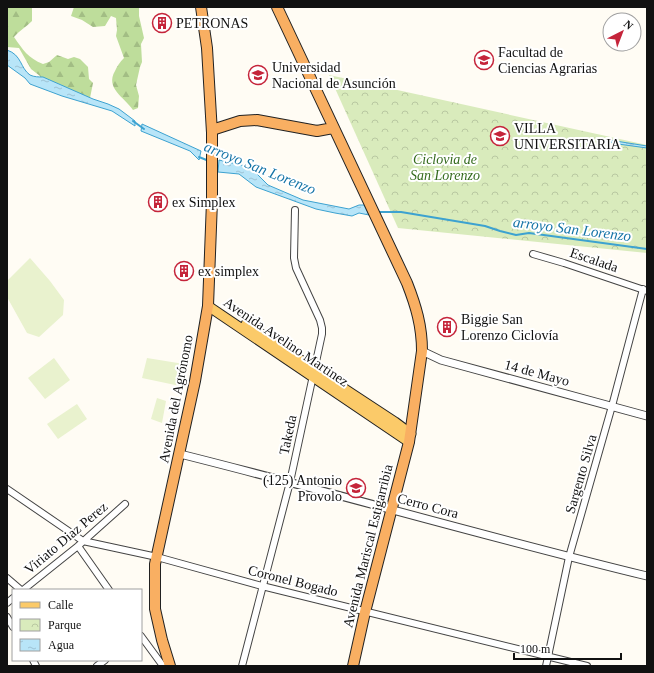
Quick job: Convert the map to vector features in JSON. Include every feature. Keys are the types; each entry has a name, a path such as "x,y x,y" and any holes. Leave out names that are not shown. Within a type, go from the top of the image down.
{"highway":[{"name":"Avenida del Agrónomo","path":"170,666 155,609 155,564 195,381 208,306 212,201 212,131 207,48 201,7"},
{"path":"277,7 333,128 390,245 415,304 420,321 422,351"},
{"path":"212,131 240,121 257,120 317,131 333,128"},
{"name":"Avenida Mariscal Estigarribia","path":"353,666 365,612 410,438 422,351"}],"main road":[{"name":"Avenida Avelino Martinez","path":"208,306 313,373 410,438"}],"street":[{"name":"Takeda","path":"242,666 290,482 322,328 296,268 294,258 295,210"},
{"name":"Escalada","path":"533,254 645,290"},
{"name":"Sargento Silva","path":"546,666 569,557 645,290"},
{"name":"14 de Mayo","path":"422,351 441,360 647,416"},
{"name":"Cerro Cora","path":"180,454 569,557 647,576"},
{"name":"Coronel Bogado","path":"7,489 83,541 157,557 262,586 587,666"},
{"name":"Viriato Diaz Perez","path":"23,589 78,546 125,504"},
{"path":"78,546 108,589"},
{"path":"7,578 21,589"},
{"path":"142,637 163,666"}],"green space":[{"path":"7,7 32,7 32,21 14,37 23,50 33,59 43,64 49,62 57,55 68,59 74,57 80,59 88,67 89,79 93,83 89,100 41,85 40,76 31,69 19,48 7,47"},
{"path":"74,7 139,7 139,16 144,38 141,44 142,62 136,85 139,96 138,108 133,110 117,92 112,82 116,69 124,58 116,36 116,18 111,16 105,26 93,27 82,20 71,16"},
{"name":"Ciclovia de San Lorenzo","path":"329,75 647,145 647,253 398,228"},
{"path":"30,258 64,300 63,315 39,337 27,333 7,297 7,281"},
{"path":"54,358 70,380 45,399 28,378"},
{"path":"147,358 184,364 180,386 142,378"},
{"path":"157,398 166,401 162,423 151,419"},
{"path":"77,404 87,419 58,439 47,424"}],"water":[{"path":"7,50 16,55 24,69 30,75 35,77 43,77 119,109 135,121 135,126 112,111 62,96 30,84 25,78 7,65"},
{"path":"142,124 201,151 199,160 190,151 141,131"},
{"path":"603,139 647,146 647,148 601,140"},
{"path":"219,160 250,167 268,185 303,200 349,209 359,205 364,205 369,215 359,213 352,216 316,209 256,187 239,174 218,172"}],"waterway":[{"name":"arroyo San Lorenzo","path":"133,121 144,129"},
{"name":"arroyo San Lorenzo","path":"199,157 209,161"},
{"name":"arroyo San Lorenzo","path":"377,212 401,212 485,226 516,235 529,233 647,249"}],"place":[{"name":"PETRONAS","path":"162,23"},
{"name":"Facultad de Ciencias Agrarias","path":"484,60"},
{"name":"Universidad Nacional de Asunción","path":"258,75"},
{"name":"VILLA UNIVERSITARIA","path":"500,136"},
{"name":"ex Simplex","path":"158,202"},
{"name":"ex simplex","path":"184,271"},
{"name":"Biggie San Lorenzo Ciclovía","path":"447,327"},
{"name":"(125) Antonio Provolo","path":"356,488"}]}
